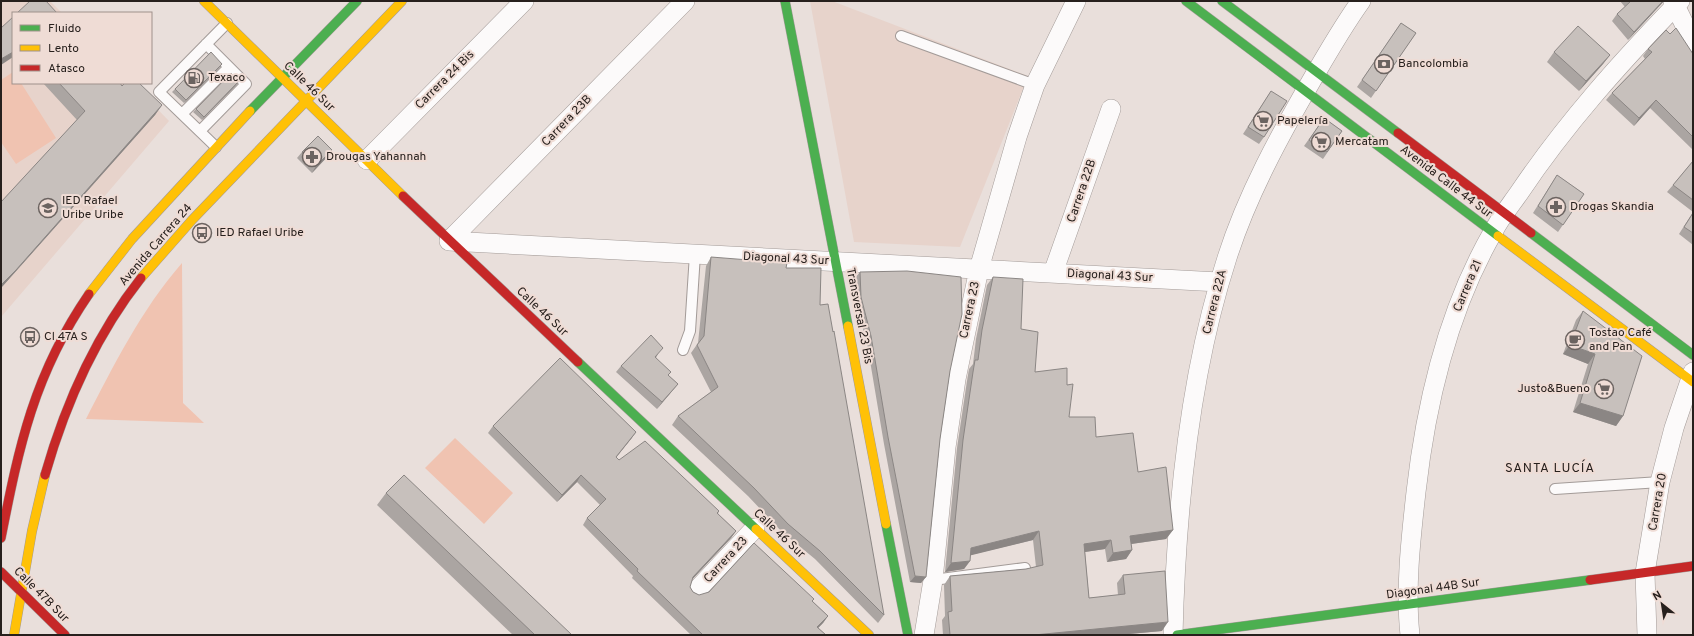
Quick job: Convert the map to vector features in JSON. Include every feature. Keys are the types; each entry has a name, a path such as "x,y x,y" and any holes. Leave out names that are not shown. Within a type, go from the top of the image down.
{"main road":[{"name":"Calle 46 Sur","path":"204,1 450,241 869,635"},
{"name":"Avenida Carrera 24","path":"1,538 23,434 32,403 49,362 68,326 90,292 115,259 216,147 357,1"},
{"name":"Avenida Carrera 24","path":"14,635 38,507 52,453 73,397 107,329 123,302 154,262 305,100 402,1"},
{"name":"Transversal 23 Bis","path":"785,1 908,635"},
{"name":"Avenida Calle 44 Sur","path":"1186,1 1492,232 1692,378"},
{"name":"Avenida Calle 44 Sur","path":"1222,1 1693,355"},
{"path":"1,499 11,488"},
{"name":"Diagonal 44B Sur","path":"1177,635 1693,566"},
{"name":"Calle 47B Sur","path":"1,572 65,635"}],"street":[{"name":"Carrera 24 Bis","path":"367,160 524,1"},
{"name":"Carrera 23B","path":"450,241 684,1"},
{"name":"Carrera 23","path":"924,635 933,580 947,440 956,379 979,269 1013,151 1035,85 1076,1"},
{"name":"Carrera 22A","path":"1173,635 1175,564 1182,482 1198,379 1219,282 1240,221 1272,151 1305,91 1361,1"},
{"path":"1676,2 1693,42"},
{"name":"Carrera 21","path":"1410,635 1409,604 1412,530 1420,462 1430,403 1449,333 1465,289 1492,232 1540,161 1594,92 1676,2"},
{"name":"Carrera 22B","path":"1053,273 1111,109"},
{"name":"Diagonal 43 Sur","path":"450,241 1219,282"},
{"name":"Carrera 20","path":"1647,635 1645,573 1660,482 1674,428 1692,378"},
{"name":"Carrera 23","path":"696,591 755,528"}],"lane":[{"path":"216,147 159,92 227,23"},
{"path":"901,36 1035,85"},
{"path":"200,131 246,84 206,44"},
{"path":"182,114 229,66"},
{"path":"683,350 690,331 694,254"},
{"path":"1555,489 1660,482"},
{"path":"933,580 1025,568"}],"shaded area":[{"name":"IED Rafael Uribe Uribe","path":"1,1 50,1 61,12 12,12 12,84 133,84 169,121 1,317"},
{"path":"810,1 832,1 1028,76 960,247 854,242"},
{"path":"12,73 12,84 22,84 56,138 16,164 1,142 1,80"},
{"path":"182,263 183,403 204,423 86,419 129,338 167,281"},
{"path":"455,438 513,493 484,524 425,468"}],"building":[{"path":"30,1 46,1 56,12 18,12"},
{"path":"1631,1 1663,1 1634,32 1617,14"},
{"path":"12,18 12,53 1,59 1,28"},
{"name":"Bancolombia","path":"1401,23 1416,33 1376,91 1362,80"},
{"path":"1578,26 1610,55 1586,81 1554,52"},
{"path":"1676,28 1693,54 1693,137 1656,100 1639,118 1612,93 1652,52 1648,49 1666,30 1670,34"},
{"path":"211,52 222,64 186,100 175,89"},
{"path":"231,73 239,81 204,117 196,109"},
{"path":"60,84 121,84 122,86 124,84 140,84 162,105 1,285 1,202 85,111"},
{"name":"Papelería","path":"1271,91 1287,101 1264,137 1248,127"},
{"name":"Mercatam","path":"1324,118 1342,131 1327,152 1309,140"},
{"name":"Drougas Yahannah","path":"318,136 332,150 316,166 302,152"},
{"path":"1693,161 1693,200 1673,185"},
{"name":"Drogas Skandia","path":"1557,175 1584,194 1563,225 1538,206"},
{"path":"1693,213 1693,233 1684,227"},
{"path":"711,257 787,263 786,268 821,268 820,305 828,304 833,332 834,331 884,615 820,551 788,524 754,488 678,416 718,387 697,345 704,336"},
{"path":"907,271 961,277 962,314 950,371 940,439 926,577 915,576 888,437 871,336 861,297 860,272"},
{"path":"993,277 1023,279 1021,329 1038,332 1035,372 1067,368 1067,385 1073,384 1069,417 1095,417 1096,437 1133,433 1138,472 1166,467 1173,530 1130,536 1132,550 1113,553 1111,540 1084,544 1089,598 1125,594 1123,575 1165,571 1168,622 1034,635 950,635 948,612 952,611 950,576 1026,569 1043,565 1039,531 971,548 970,561 951,563 963,440 975,360 978,360 982,330"},
{"name":"Justo&Bueno","path":"1583,311 1642,356 1623,416 1580,403 1595,354 1570,345"},
{"path":"651,335 663,348 655,357 671,372 668,375 678,384 662,402 621,366"},
{"path":"560,358 636,432 616,457 619,460 645,441 719,511 717,513 736,531 693,577 690,587 693,592 699,595 709,592 754,543 814,599 812,601 828,616 817,627 826,635 703,635 637,571 638,569 587,518 606,499 581,475 562,495 493,426"},
{"path":"404,475 572,635 535,635 386,493"}],"traffic: fast":[{"path":"250,111 357,1"},
{"path":"785,1 848,326"},
{"path":"1186,1 1498,236"},
{"path":"1222,1 1398,133"},
{"path":"1531,233 1693,355"},
{"path":"578,362 756,529"},
{"path":"886,524 908,635"},
{"path":"1177,635 1590,580"}],"traffic: slow":[{"path":"204,1 403,196"},
{"path":"141,278 192,220 402,1"},
{"path":"89,294 132,239 250,111"},
{"path":"1498,236 1693,382"},
{"path":"848,326 886,524"},
{"path":"14,635 32,531 45,475"},
{"path":"756,529 869,635"}],"traffic: jam":[{"path":"1398,133 1531,233"},
{"path":"403,196 578,362"},
{"path":"45,475 72,397 96,347 110,323 141,278"},
{"path":"1,538 22,441 31,412 55,353 70,324 89,294"},
{"path":"1590,580 1693,566"},
{"path":"1,572 65,635"}],"place":[{"name":"Bancolombia","path":"1384,64"},
{"name":"Texaco","path":"194,78"},
{"name":"Papelería","path":"1263,121"},
{"name":"Mercatam","path":"1321,142"},
{"name":"Drougas Yahannah","path":"312,157"},
{"name":"Drogas Skandia","path":"1556,207"},
{"name":"IED Rafael Uribe Uribe","path":"48,208"},
{"name":"IED Rafael Uribe","path":"202,233"},
{"name":"Cl 47A S","path":"30,337"},
{"name":"Tostao Café and Pan","path":"1575,340"},
{"name":"Justo&Bueno","path":"1604,389"}],"district":[{"name":"SANTA LUCÍA","path":"1550,469"}]}
